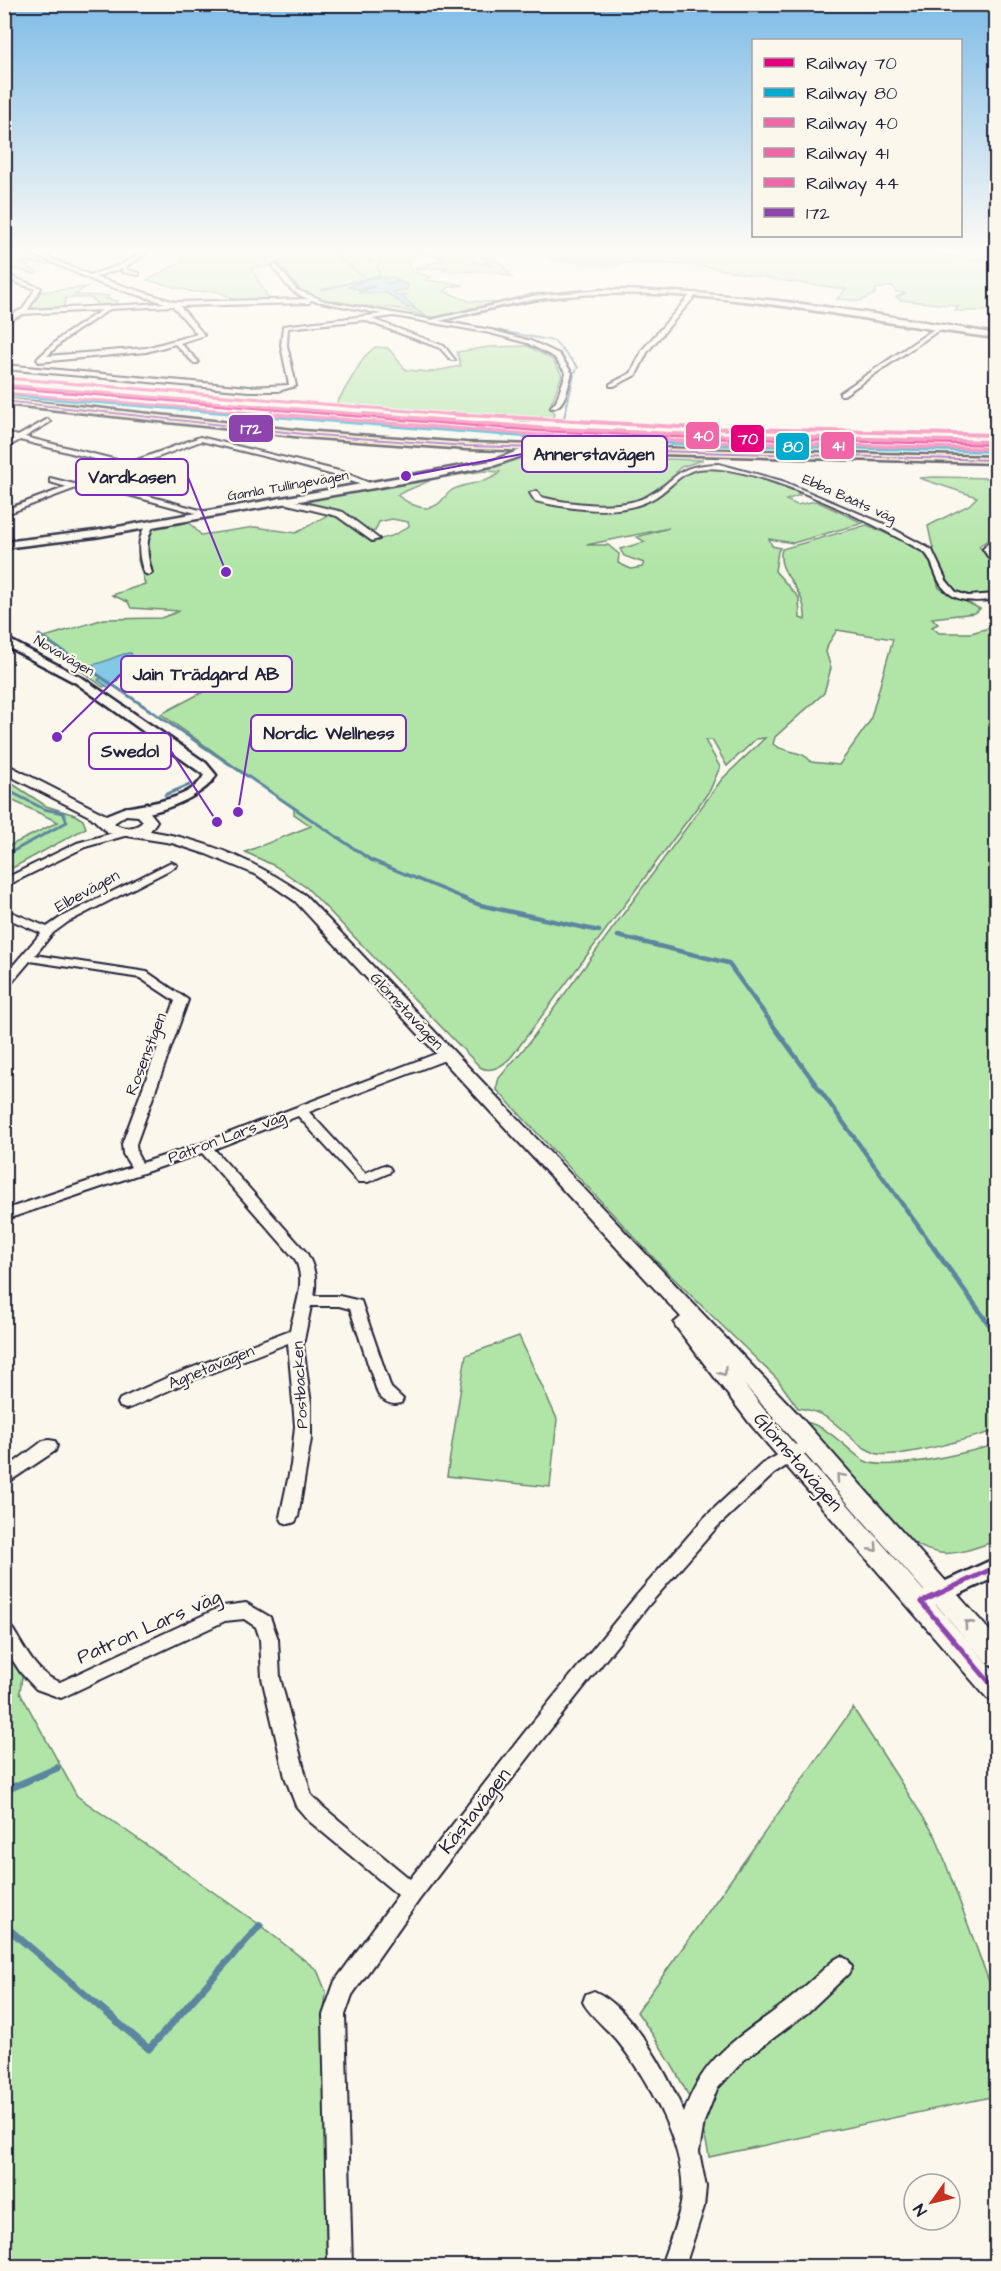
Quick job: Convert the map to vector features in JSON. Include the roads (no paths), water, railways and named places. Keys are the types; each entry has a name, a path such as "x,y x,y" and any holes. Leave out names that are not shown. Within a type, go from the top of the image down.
{"main road":[{"path":"4,399 307,431 522,443 996,454"},
{"path":"4,399 303,434 506,452 535,448 996,460"},
{"name":"Glömstavägen","path":"4,767 71,801 107,824 112,830 174,839 249,866 290,890 312,909 608,1227 747,1404 800,1448 931,1597 996,1690"},
{"name":"Glömstavägen","path":"71,801 143,813 174,839"},
{"path":"107,824 111,817 128,812"},
{"path":"127,833 142,829 150,821"},
{"name":"Glömstavägen","path":"931,1597 996,1655"}],"street":[{"path":"18,369 43,358 69,356"},
{"path":"190,356 196,362"},
{"path":"4,367 249,389 286,388 293,386 286,356"},
{"path":"450,356 453,359"},
{"path":"553,407 559,403 568,373 568,368 555,356"},
{"path":"612,385 634,374 642,356"},
{"path":"842,394 898,356"},
{"path":"4,447 48,421"},
{"path":"4,434 130,466"},
{"path":"4,513 200,439 321,468 370,485"},
{"name":"Gamla Tullingevägen","path":"4,545 151,524 493,463 522,443"},
{"name":"Ebba Bååts väg","path":"534,493 536,498 546,501 629,504 649,499 677,475 695,467 713,465 736,468 764,476 841,508 927,550 933,555 944,586 953,594 976,599 996,597"},
{"path":"52,480 76,487"},
{"path":"88,482 204,514"},
{"path":"282,500 340,514 375,539"},
{"path":"148,573 143,551 146,529 151,524"},
{"path":"996,540 987,549 996,562"},
{"name":"Novavägen","path":"4,640 80,681 207,770 209,781 203,786 168,803 128,812"},
{"name":"Novavägen","path":"150,821 168,803"},
{"path":"4,884 81,845 107,824"},
{"path":"81,845 127,833"},
{"name":"Elbevägen","path":"4,984 49,931 64,920 171,865"},
{"path":"4,912 37,928 49,931"},
{"name":"Rosenstigen","path":"28,957 143,975 182,1000 129,1144 130,1154 139,1170"},
{"name":"Patron Lars väg","path":"4,1215 205,1147 448,1054"},
{"path":"300,1110 363,1179 384,1170"},
{"name":"Postbacken","path":"205,1147 304,1260 309,1278 297,1333 296,1350 304,1414 299,1468 289,1517"},
{"path":"304,1301 339,1301 356,1305 384,1390 388,1396 395,1399"},
{"name":"Agnetavägen","path":"126,1403 178,1379 297,1333"},
{"path":"4,1479 49,1446"},
{"name":"Kästavägen","path":"340,2266 335,2007 343,1989 412,1893 531,1739 642,1601 711,1522 768,1469 800,1448"},
{"path":"931,1597 996,1567"},
{"name":"Patron Lars väg","path":"4,1630 38,1679 45,1686 61,1690 223,1614 246,1611 257,1616 267,1628 271,1678 295,1778 303,1800 316,1814 412,1893"},
{"path":"688,2152 696,2107 706,2085 720,2065 738,2049 793,2011 841,1967"},
{"path":"594,2002 605,2008 637,2049 663,2097 692,2164 693,2200 673,2266"}],"water":[{"path":"131,653 133,659 109,688 98,680 102,677 86,665 98,664 119,655"}],"waterway":[{"path":"568,356 578,367 575,372"},
{"path":"564,418 574,375"},
{"path":"39,635 371,860 466,899"},
{"path":"165,795 189,785"},
{"path":"4,856 67,822 63,813 44,809 11,792 9,786"},
{"path":"462,898 480,905 599,931"},
{"path":"618,936 728,963 934,1248"},
{"path":"933,1247 996,1334"},
{"path":"4,1791 57,1768"},
{"path":"4,1925 149,2049 260,1925"}],"rail line":[{"name":"44","path":"5,378 537,421 697,428 996,435"},
{"name":"40","path":"4,385 537,428 697,435 996,442"},
{"name":"70","path":"4,387 537,430 697,437 996,444"},
{"name":"41","path":"4,393 537,435 697,442 996,449"},
{"name":"80","path":"4,395 537,437 697,444 996,451"}],"place":[{"name":"Annerstavägen","path":"406,476"},
{"name":"Vårdkasen","path":"226,572"},
{"name":"Jain Trädgård AB","path":"57,737"},
{"name":"Nordic Wellness","path":"238,812"},
{"name":"Swedol","path":"217,822"}]}
